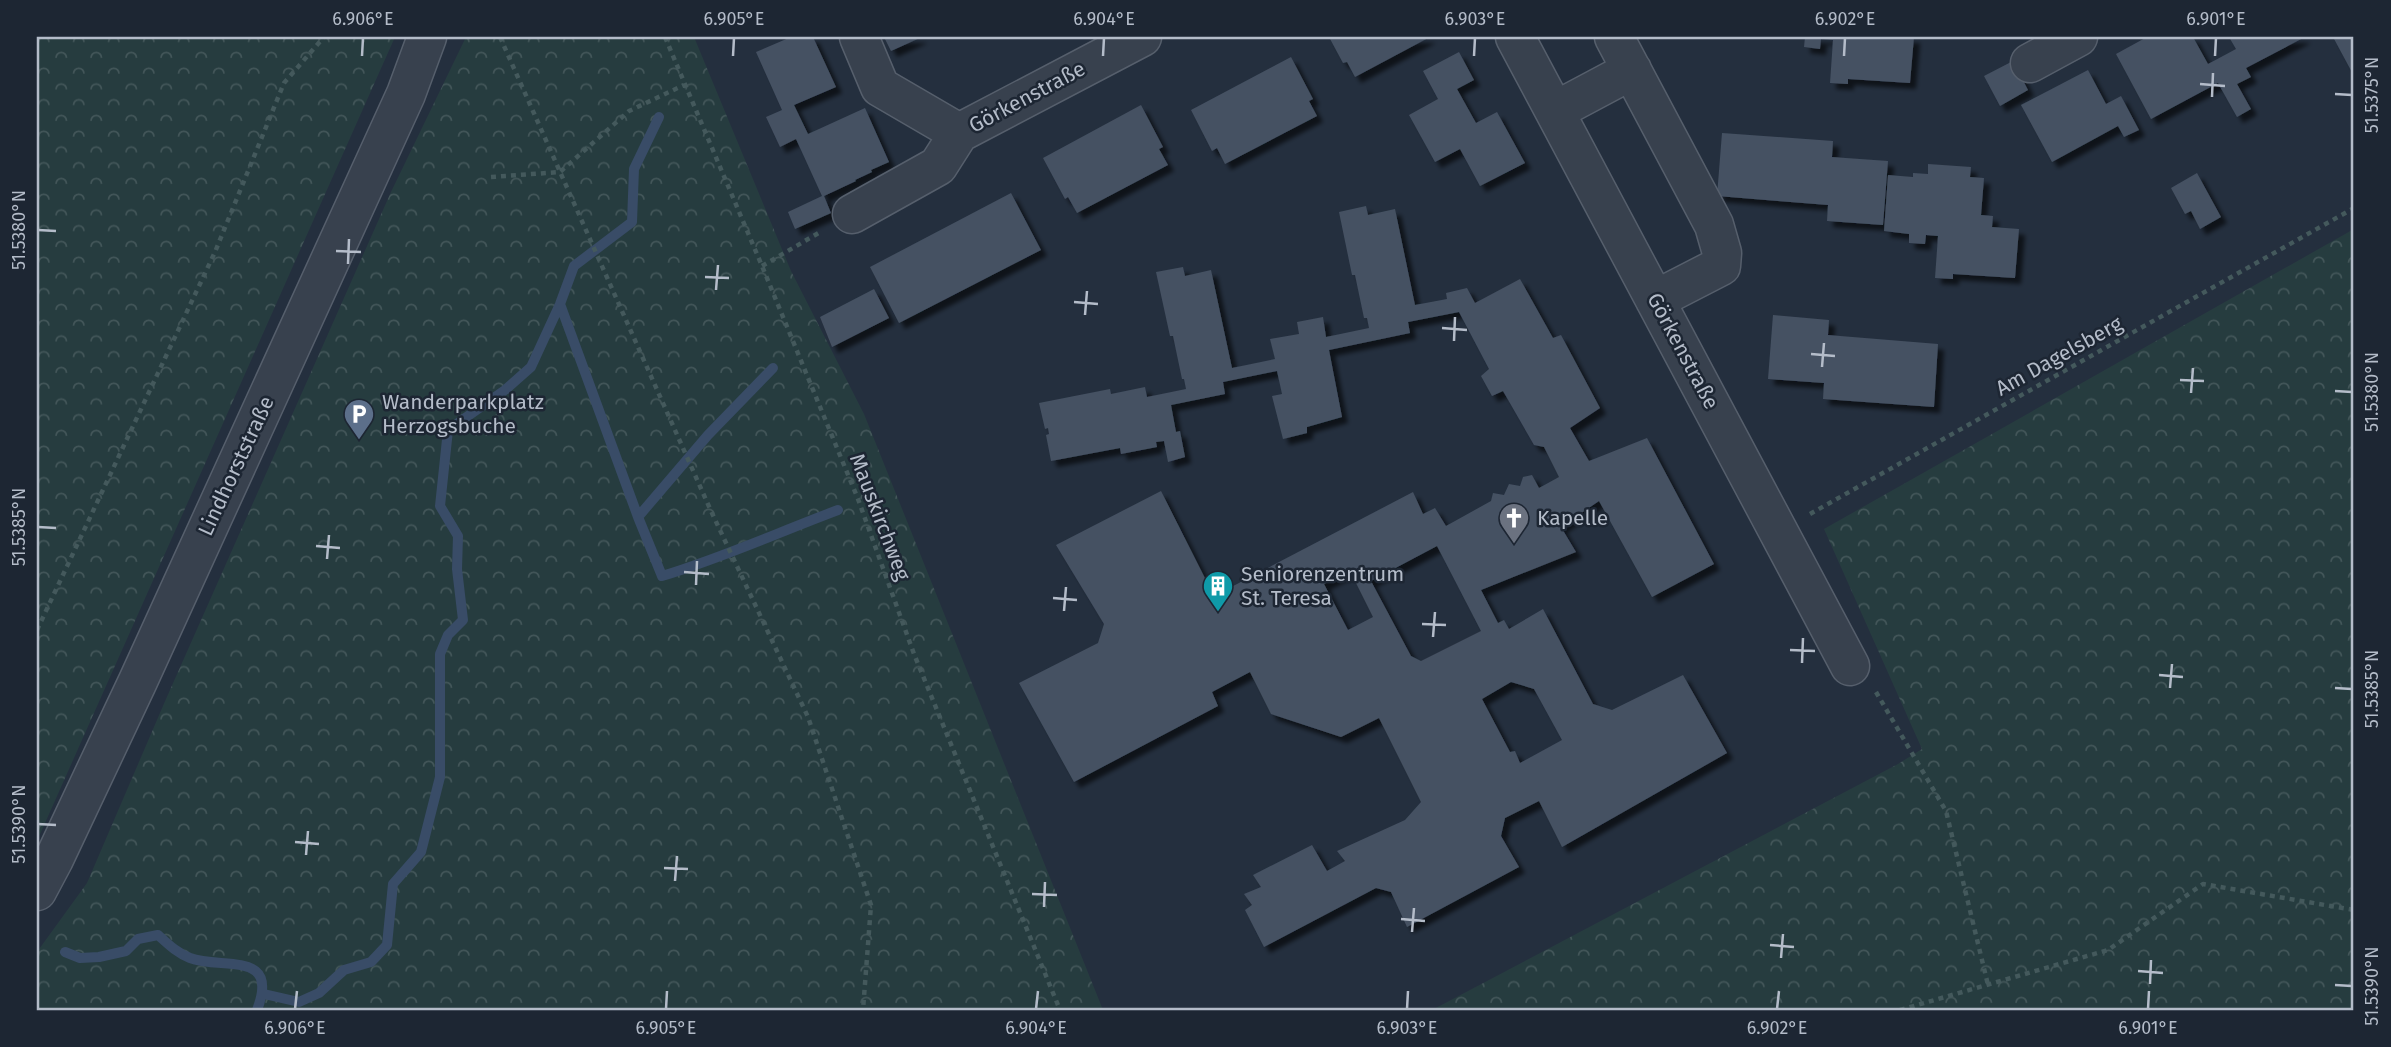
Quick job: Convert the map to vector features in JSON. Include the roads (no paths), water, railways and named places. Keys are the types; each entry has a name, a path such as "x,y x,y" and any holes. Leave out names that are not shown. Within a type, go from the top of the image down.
{"street":[{"name":"Lindhorststraße","path":"37,891 169,614 406,94 427,37"},
{"path":"859,37 880,87 959,133"},
{"name":"Görkenstraße","path":"852,214 938,166 959,133 1142,37"},
{"name":"Görkenstraße","path":"1515,37 1850,666"},
{"path":"1614,37 1714,225 1722,253 1721,266 1656,300"},
{"path":"2030,63 2078,37"},
{"path":"1555,111 1632,71"}],"waterway":[{"path":"264,994 299,1002 319,993 344,970 371,962 387,945 393,884 421,852 440,777 440,654 448,635 463,620 457,569 458,536 440,506 448,430 505,390 531,367 574,266 632,222 634,169 659,117"},
{"path":"560,304 662,576 838,510"},
{"path":"638,517 708,435 773,368"},
{"path":"65,952 80,958 99,957 126,951 138,939 158,935 190,958 255,970 261,978 262,991 257,1010"}],"place":[{"name":"Wanderparkplatz Herzogsbuche","path":"359,441"},
{"name":"Kapelle","path":"1514,545"},
{"name":"Seniorenzentrum St. Teresa","path":"1218,613"}]}
